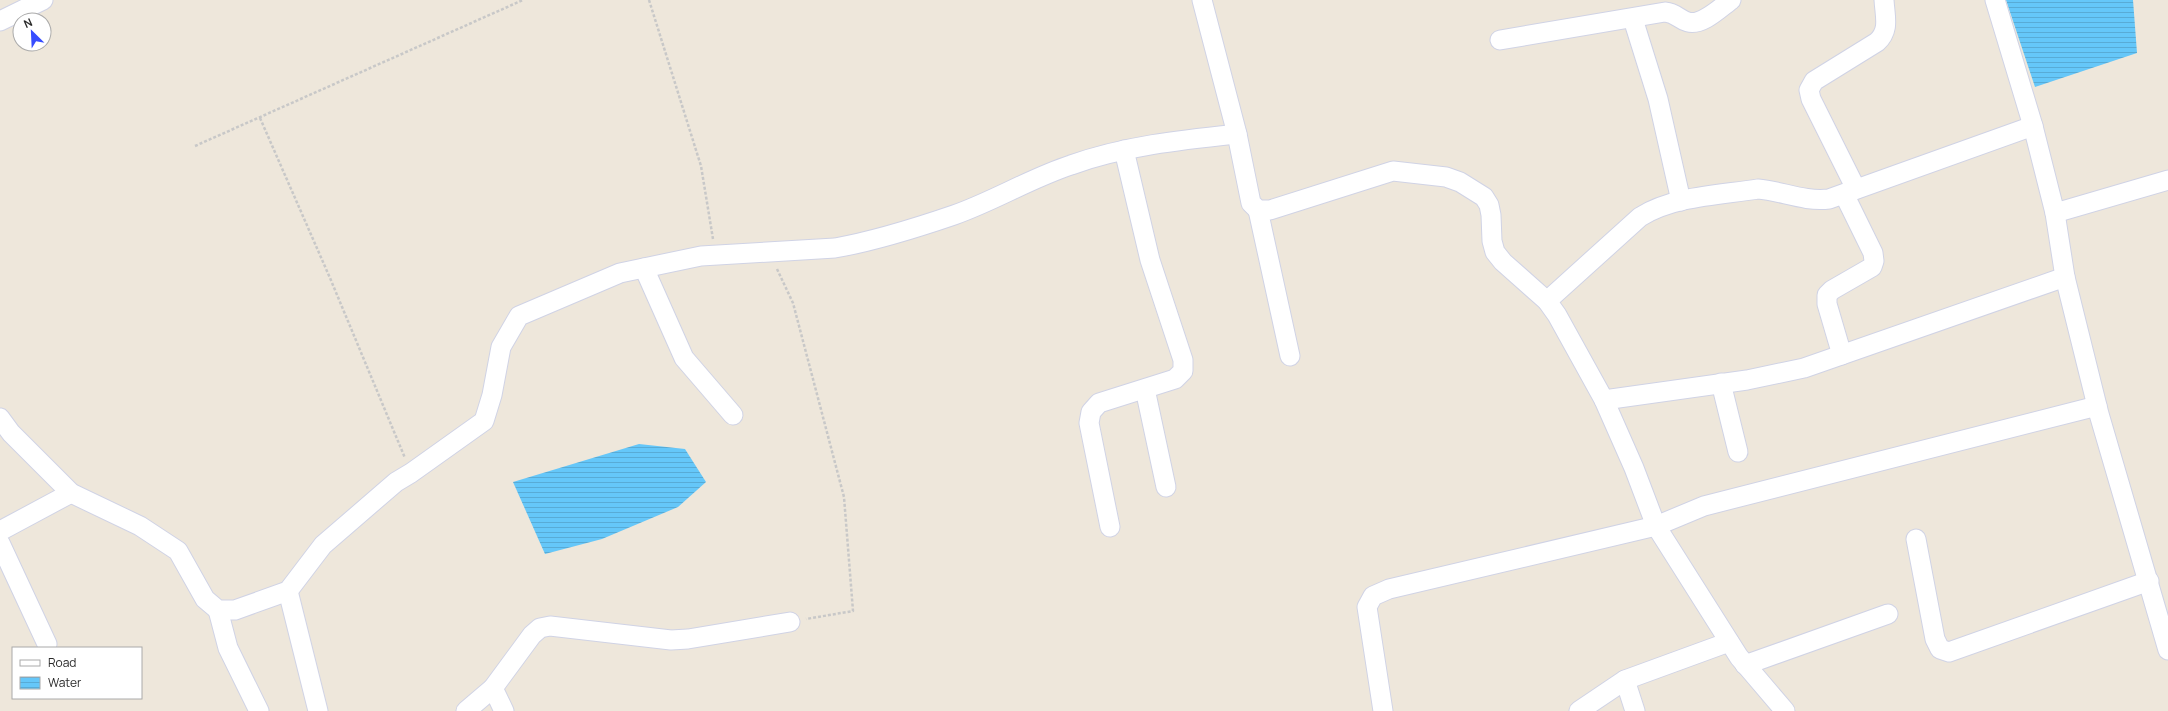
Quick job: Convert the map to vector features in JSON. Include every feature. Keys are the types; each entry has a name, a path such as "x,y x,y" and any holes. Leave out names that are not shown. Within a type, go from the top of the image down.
{"street":[{"path":"0,21 43,0"},
{"path":"1202,0 1237,134 1251,203 1258,210 1290,356"},
{"path":"1500,40 1665,12 1674,13 1688,22 1698,22 1731,0"},
{"path":"1842,355 1827,304 1827,295 1832,290 1872,267 1874,261 1873,253 1850,192 1810,99 1809,90 1814,81 1877,42 1884,36 1886,28 1884,0"},
{"path":"1995,0 2033,126 2055,213 2064,277 2097,406 2168,650"},
{"path":"1633,18 1658,99 1681,201"},
{"path":"1546,301 1640,217 1652,209 1681,201 1758,189 1817,201 1829,199 2033,126"},
{"path":"218,610 235,610 288,592 323,545 396,482 484,421 492,395 502,348 519,316 620,273 701,256 835,248 853,245 954,215 1069,165 1124,150 1169,141 1237,134"},
{"path":"1110,527 1089,423 1091,412 1099,403 1175,379 1183,371 1183,360 1150,260 1124,150"},
{"path":"1258,210 1270,210 1393,171 1446,177 1460,182 1484,197 1489,205 1492,241 1495,252 1503,262 1546,301 1557,315 1604,400 1634,468 1656,526 1745,665 1786,711"},
{"path":"2055,213 2168,180"},
{"path":"644,268 684,358 733,415"},
{"path":"1604,400 1721,383 1804,368 2064,277"},
{"path":"1721,383 1738,452"},
{"path":"1146,389 1166,487"},
{"path":"1383,711 1367,607 1373,596 1389,589 1656,526 1704,506 2097,406"},
{"path":"0,418 11,433 72,493 140,526 178,551 205,599 218,610 228,648 259,711"},
{"path":"0,531 72,493"},
{"path":"1916,539 1935,639 1940,649 1949,652 2149,581"},
{"path":"0,543 47,644"},
{"path":"288,592 318,711"},
{"path":"1745,665 1888,614"},
{"path":"466,711 493,688 532,635 540,628 550,626 671,640 688,639 790,622"},
{"path":"1579,711 1625,680 1729,642"},
{"path":"1625,680 1635,711"},
{"path":"493,688 504,711"}],"path":[{"path":"195,146 523,0"},
{"path":"649,0 701,166 716,256"},
{"path":"260,118 330,278 411,473"},
{"path":"770,252 793,303 844,497 853,611 790,622"}],"water":[{"path":"2006,0 2133,0 2137,53 2035,87"},
{"path":"639,444 685,449 706,482 678,507 602,539 545,554 513,482"}]}
